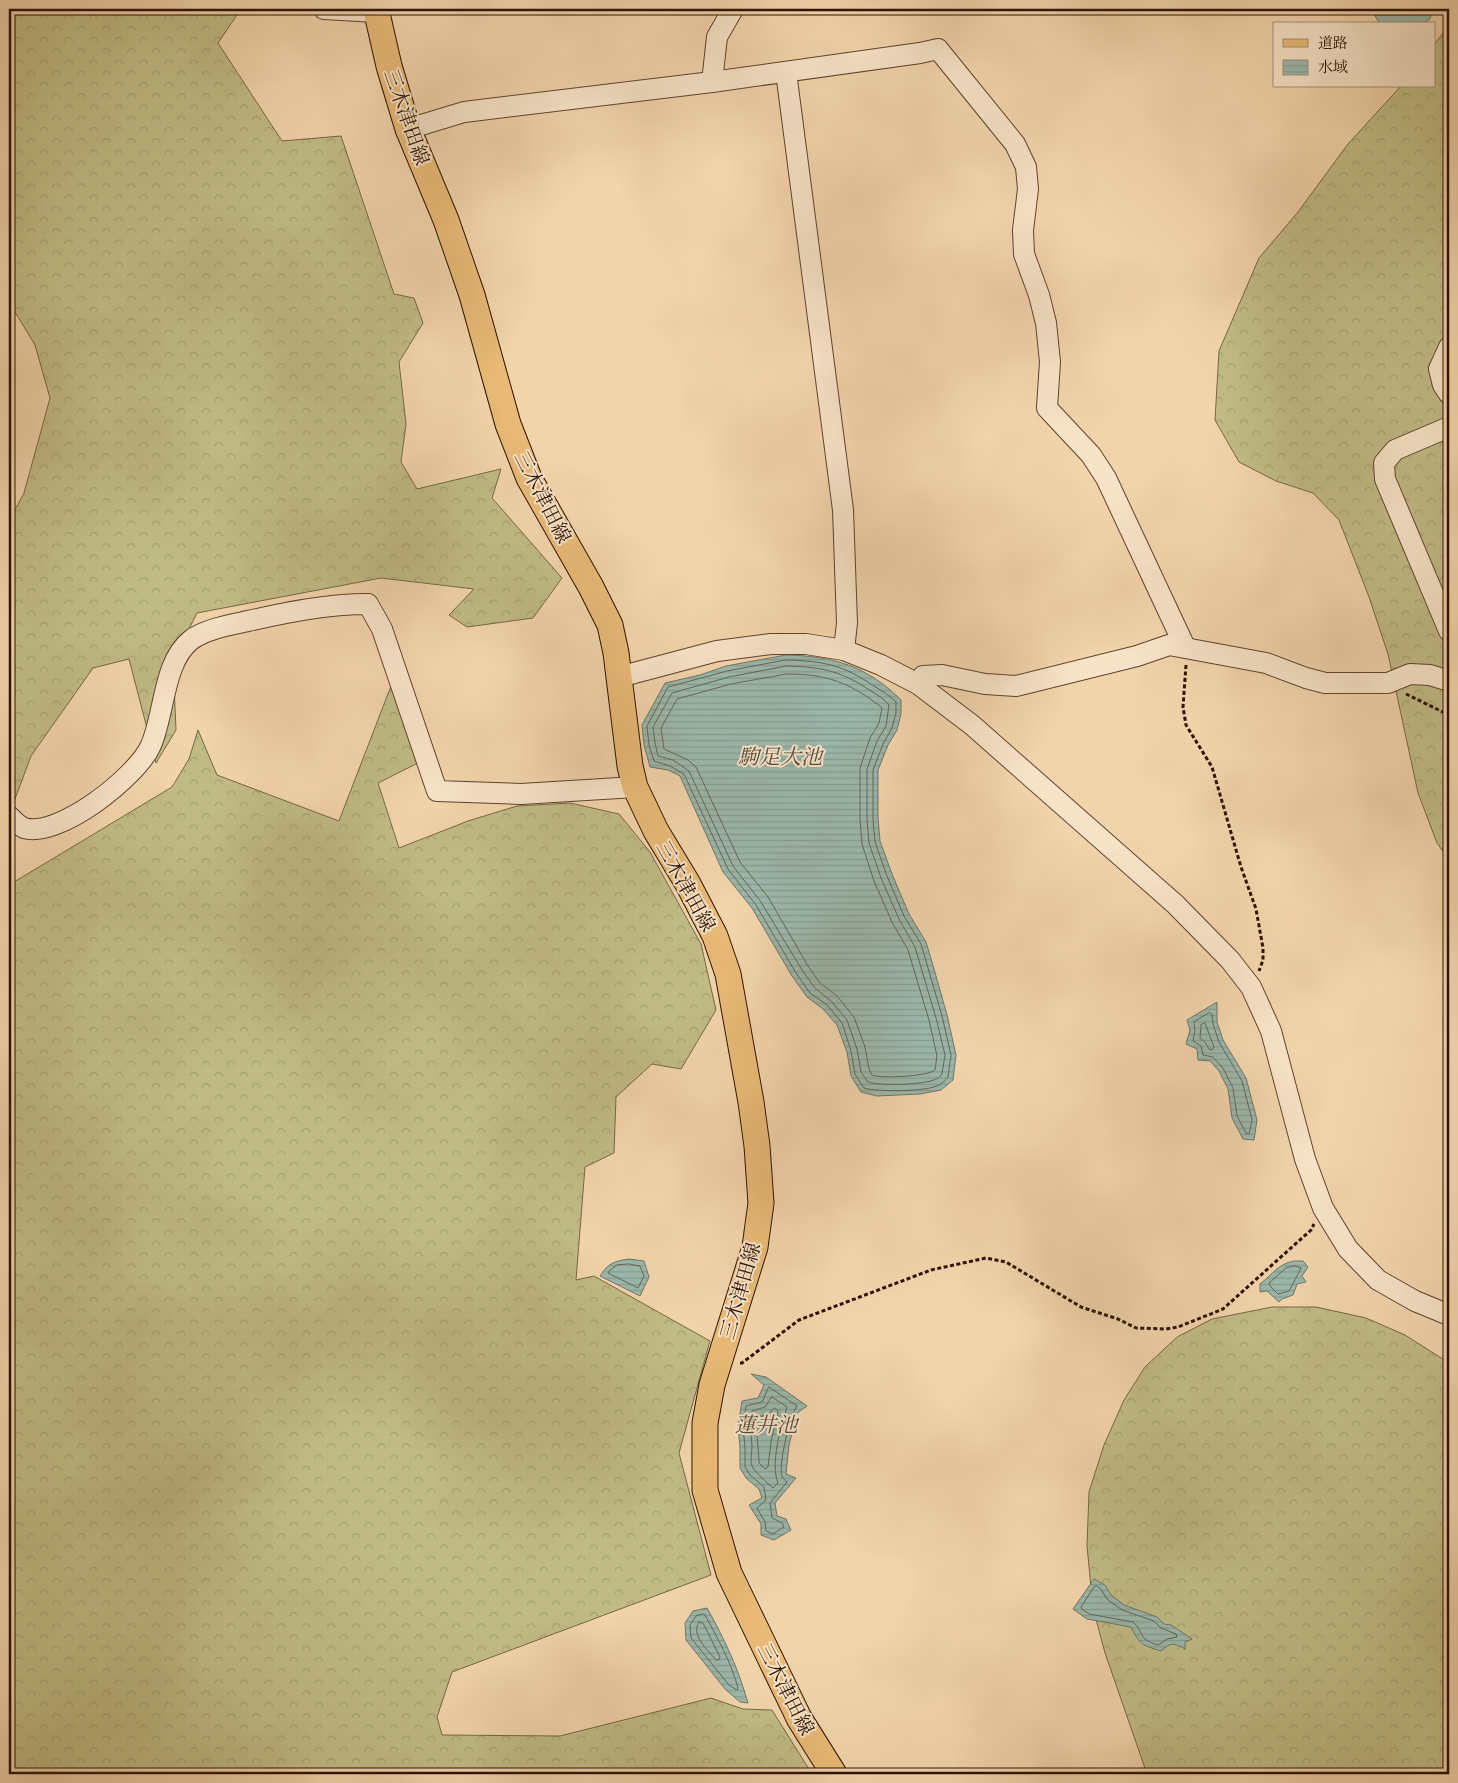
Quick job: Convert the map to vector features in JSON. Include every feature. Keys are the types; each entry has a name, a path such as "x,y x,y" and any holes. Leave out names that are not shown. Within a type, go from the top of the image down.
{"main road":[{"name":"三木津田線","path":"376,10 389,66 408,129 446,220 472,295 508,424 529,478 591,587 610,625 616,653 634,787 656,832 688,884 715,936 728,974 751,1102 757,1146 761,1203 755,1247 712,1384 705,1423 705,1490 729,1573 794,1710 834,1774"}],"street":[{"path":"324,9 376,10"},
{"path":"712,82 717,36 733,9"},
{"path":"408,129 464,112 712,82 938,49 1015,144 1026,167 1027,182 1022,230 1024,254 1039,295 1046,323 1050,362 1047,408 1091,455 1106,478 1184,647"},
{"path":"786,72 843,510 847,623 844,650"},
{"path":"1449,347 1439,369 1449,394"},
{"path":"1449,427 1395,450 1384,463 1385,478 1442,596 1449,631"},
{"path":"9,816 22,828 42,830 69,819 110,791 140,764 151,746 160,720 168,681 181,649 193,638 220,628 287,612 343,604 368,604 382,629 437,791 521,794 634,787"},
{"path":"619,677 717,651 771,644 806,644 844,650 881,665 918,684 972,725 1175,904 1230,960 1251,987 1271,1030 1305,1159 1323,1208 1348,1249 1378,1280 1414,1301 1449,1315"},
{"path":"918,684 923,676 942,675 985,684 1016,686 1137,656 1169,645 1266,663 1325,683 1388,683 1410,674 1430,675 1449,681"}],"path":[{"path":"1184,647 1186,669 1183,707 1186,725 1212,767 1241,867 1256,909 1263,948 1263,960 1251,987"},
{"path":"1388,683 1412,698 1449,715"},
{"path":"720,1359 742,1363 799,1320 931,1270 986,1258 1006,1262 1081,1307 1118,1319 1136,1328 1166,1329 1178,1327 1223,1309 1311,1230 1323,1208"}],"green space":[{"path":"9,9 241,9 218,43 282,141 341,136 394,294 414,298 423,323 399,362 406,424 401,462 417,489 501,469 492,498 562,578 533,618 467,627 449,615 474,589 381,578 197,613 173,661 176,730 156,763 129,659 93,668 31,756 9,815 9,521 24,493 50,398 35,345 9,302"},
{"path":"1449,25 1449,860 1437,843 1418,793 1388,654 1369,597 1339,520 1313,493 1276,481 1239,462 1215,420 1219,351 1259,258 1298,212 1348,144 1399,88 1436,88 1436,42"},
{"path":"391,686 420,762 378,783 399,848 468,821 517,806 570,803 619,814 650,852 701,944 716,1010 681,1069 652,1064 616,1097 614,1153 585,1167 576,1280 594,1276 710,1341 679,1453 711,1575 452,1672 437,1717 442,1735 560,1736 711,1698 743,1709 772,1710 812,1774 9,1774 9,885 172,787 189,759 198,730 217,775 339,821"},
{"path":"1272,1307 1316,1307 1366,1318 1405,1335 1449,1363 1449,1774 1147,1774 1105,1653 1093,1608 1087,1546 1089,1492 1104,1445 1124,1400 1145,1367 1177,1337 1212,1319"}],"water":[{"path":"1371,9 1433,9 1430,19 1425,22 1379,22"},
{"name":"駒足大池","path":"786,655 819,658 848,665 875,679 901,700 901,714 897,730 888,745 878,770 880,841 909,914 926,942 947,1015 956,1055 953,1080 941,1090 920,1094 877,1096 861,1092 851,1076 847,1052 837,1025 823,1009 807,997 792,976 752,908 723,872 680,776 668,770 650,767 644,745 642,725 665,683 700,675 726,666"},
{"path":"1217,1002 1217,1022 1223,1040 1246,1078 1257,1120 1254,1140 1243,1139 1232,1118 1228,1089 1219,1071 1210,1061 1198,1060 1197,1049 1186,1044 1190,1030 1187,1020"},
{"path":"629,1259 644,1261 649,1277 640,1296 600,1276 612,1263"},
{"path":"1294,1261 1303,1261 1308,1267 1302,1276 1306,1282 1297,1284 1293,1295 1279,1302 1267,1291 1260,1292 1260,1284 1280,1267"},
{"name":"蓮井池","path":"751,1374 766,1377 807,1406 797,1413 789,1445 786,1474 796,1478 775,1503 777,1516 786,1519 791,1530 774,1540 761,1535 761,1524 749,1505 762,1498 759,1489 746,1478 740,1468 738,1427 742,1401 758,1398 764,1385"},
{"path":"1094,1579 1105,1585 1111,1595 1124,1605 1157,1617 1164,1624 1171,1625 1192,1639 1185,1642 1185,1649 1173,1644 1161,1651 1142,1644 1131,1627 1087,1619 1073,1609"},
{"path":"707,1608 730,1654 748,1703 740,1702 725,1689 686,1640 685,1623 693,1611"}]}
